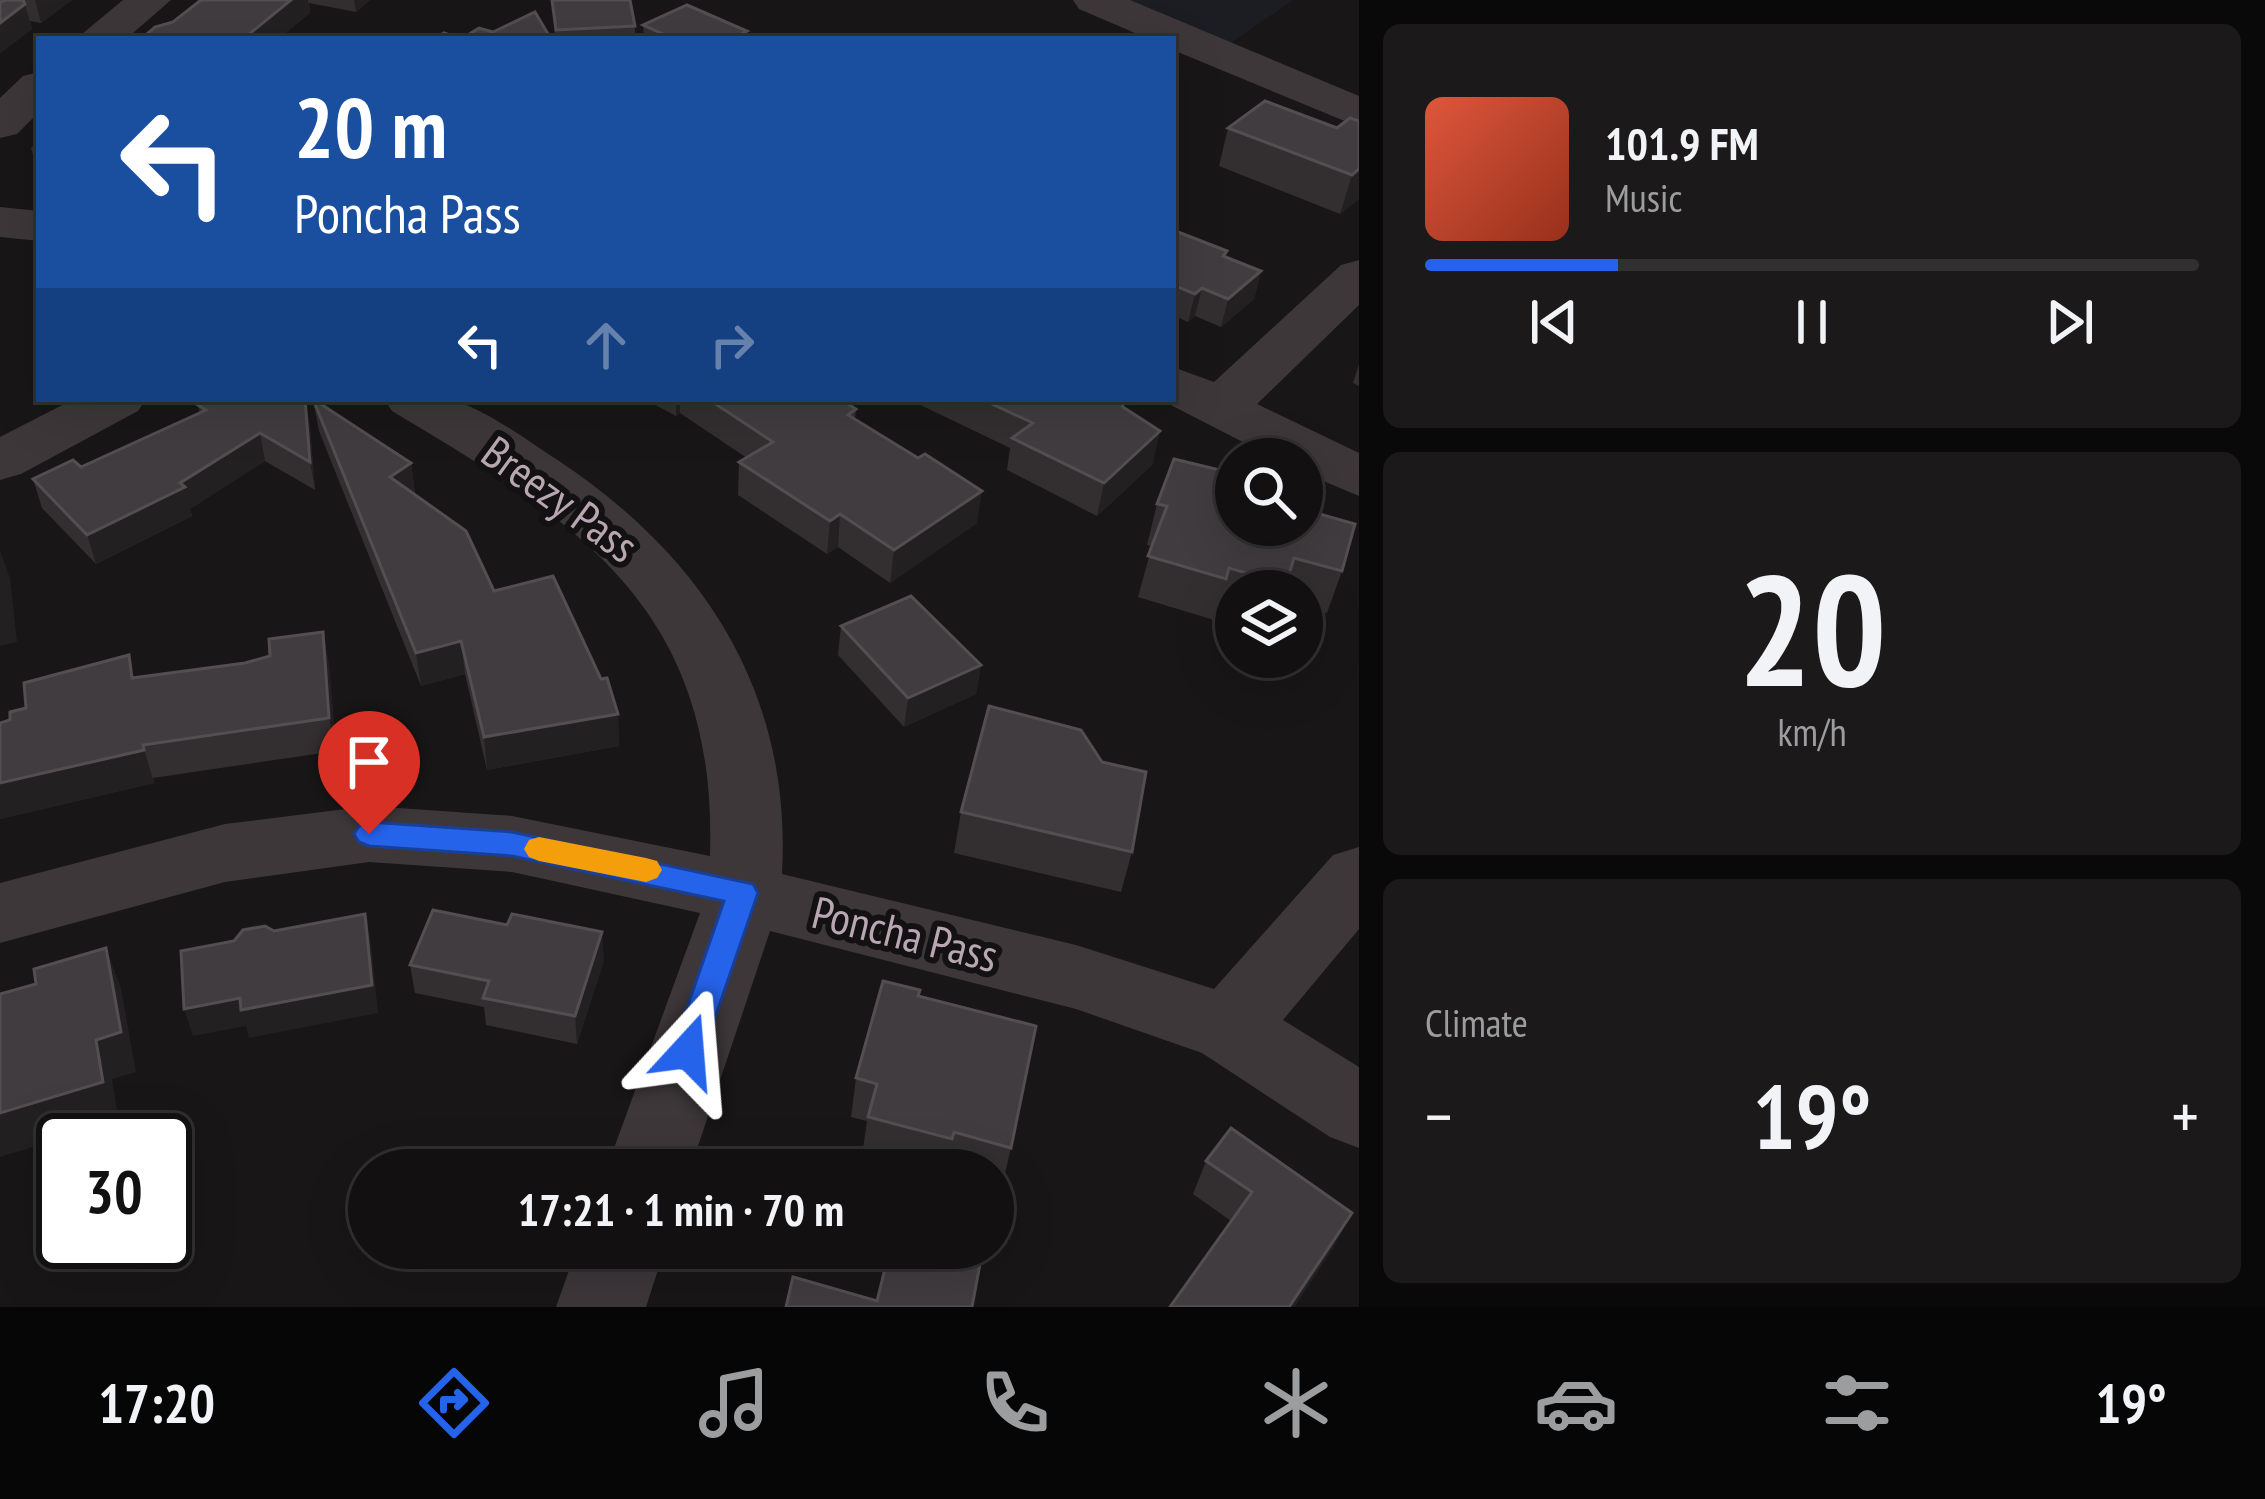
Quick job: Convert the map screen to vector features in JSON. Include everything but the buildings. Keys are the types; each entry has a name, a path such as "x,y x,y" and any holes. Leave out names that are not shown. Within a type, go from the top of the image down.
{"street":[{"path":"102,36 150,0"},
{"path":"1094,0 1359,113"},
{"path":"0,124 36,89"},
{"path":"0,222 36,226"},
{"path":"1359,276 1197,395 1359,477"},
{"path":"0,460 112,402"},
{"name":"Breezy Pass","path":"417,402 521,462 632,544 683,605 712,658 745,788 742,893 655,1149"},
{"name":"Poncha Pass","path":"0,913 225,853 369,834 512,844 742,893 1076,976 1229,1028 1359,1111"},
{"path":"1229,1028 1359,876"},
{"path":"601,1307 614,1269"}],"shaded area":[{"path":"1116,0 1293,0 1224,48"}],"slow traffic":[{"path":"539,849 646,870"}],"route":[{"path":"369,834 512,844 742,893 688,1051"}]}
